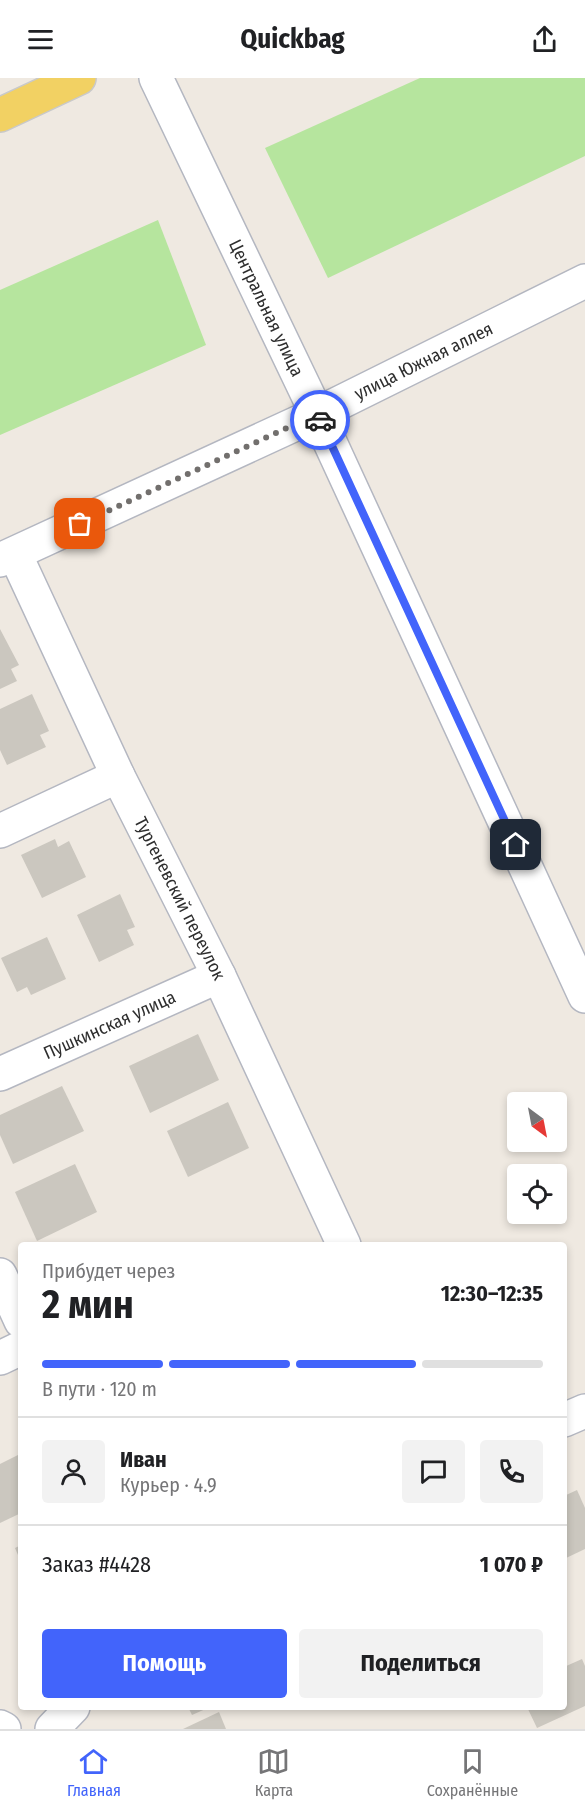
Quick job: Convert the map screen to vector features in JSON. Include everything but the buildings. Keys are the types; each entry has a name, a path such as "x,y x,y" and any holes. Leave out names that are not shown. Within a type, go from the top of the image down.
{"main road":[{"path":"0,115 79,78"}],"street":[{"name":"Центральная улица","path":"156,78 317,414 585,996"},
{"name":"улица Южная аллея","path":"7,557 317,414 585,281"},
{"name":"Тургеневский переулок","path":"7,557 219,976 343,1242"},
{"path":"0,831 118,776"},
{"name":"Пушкинская улица","path":"0,1074 219,976"},
{"path":"0,1275 18,1314"},
{"path":"0,1358 18,1349"},
{"path":"567,1419 585,1411"},
{"path":"52,1729 70,1710"}],"green space":[{"path":"420,78 585,78 585,156 328,278 265,148"},
{"path":"158,220 206,345 0,435 0,290"}],"way so far":[{"path":"80,524 317,414 320,420"}],"route":[{"path":"320,420 516,845"}]}
